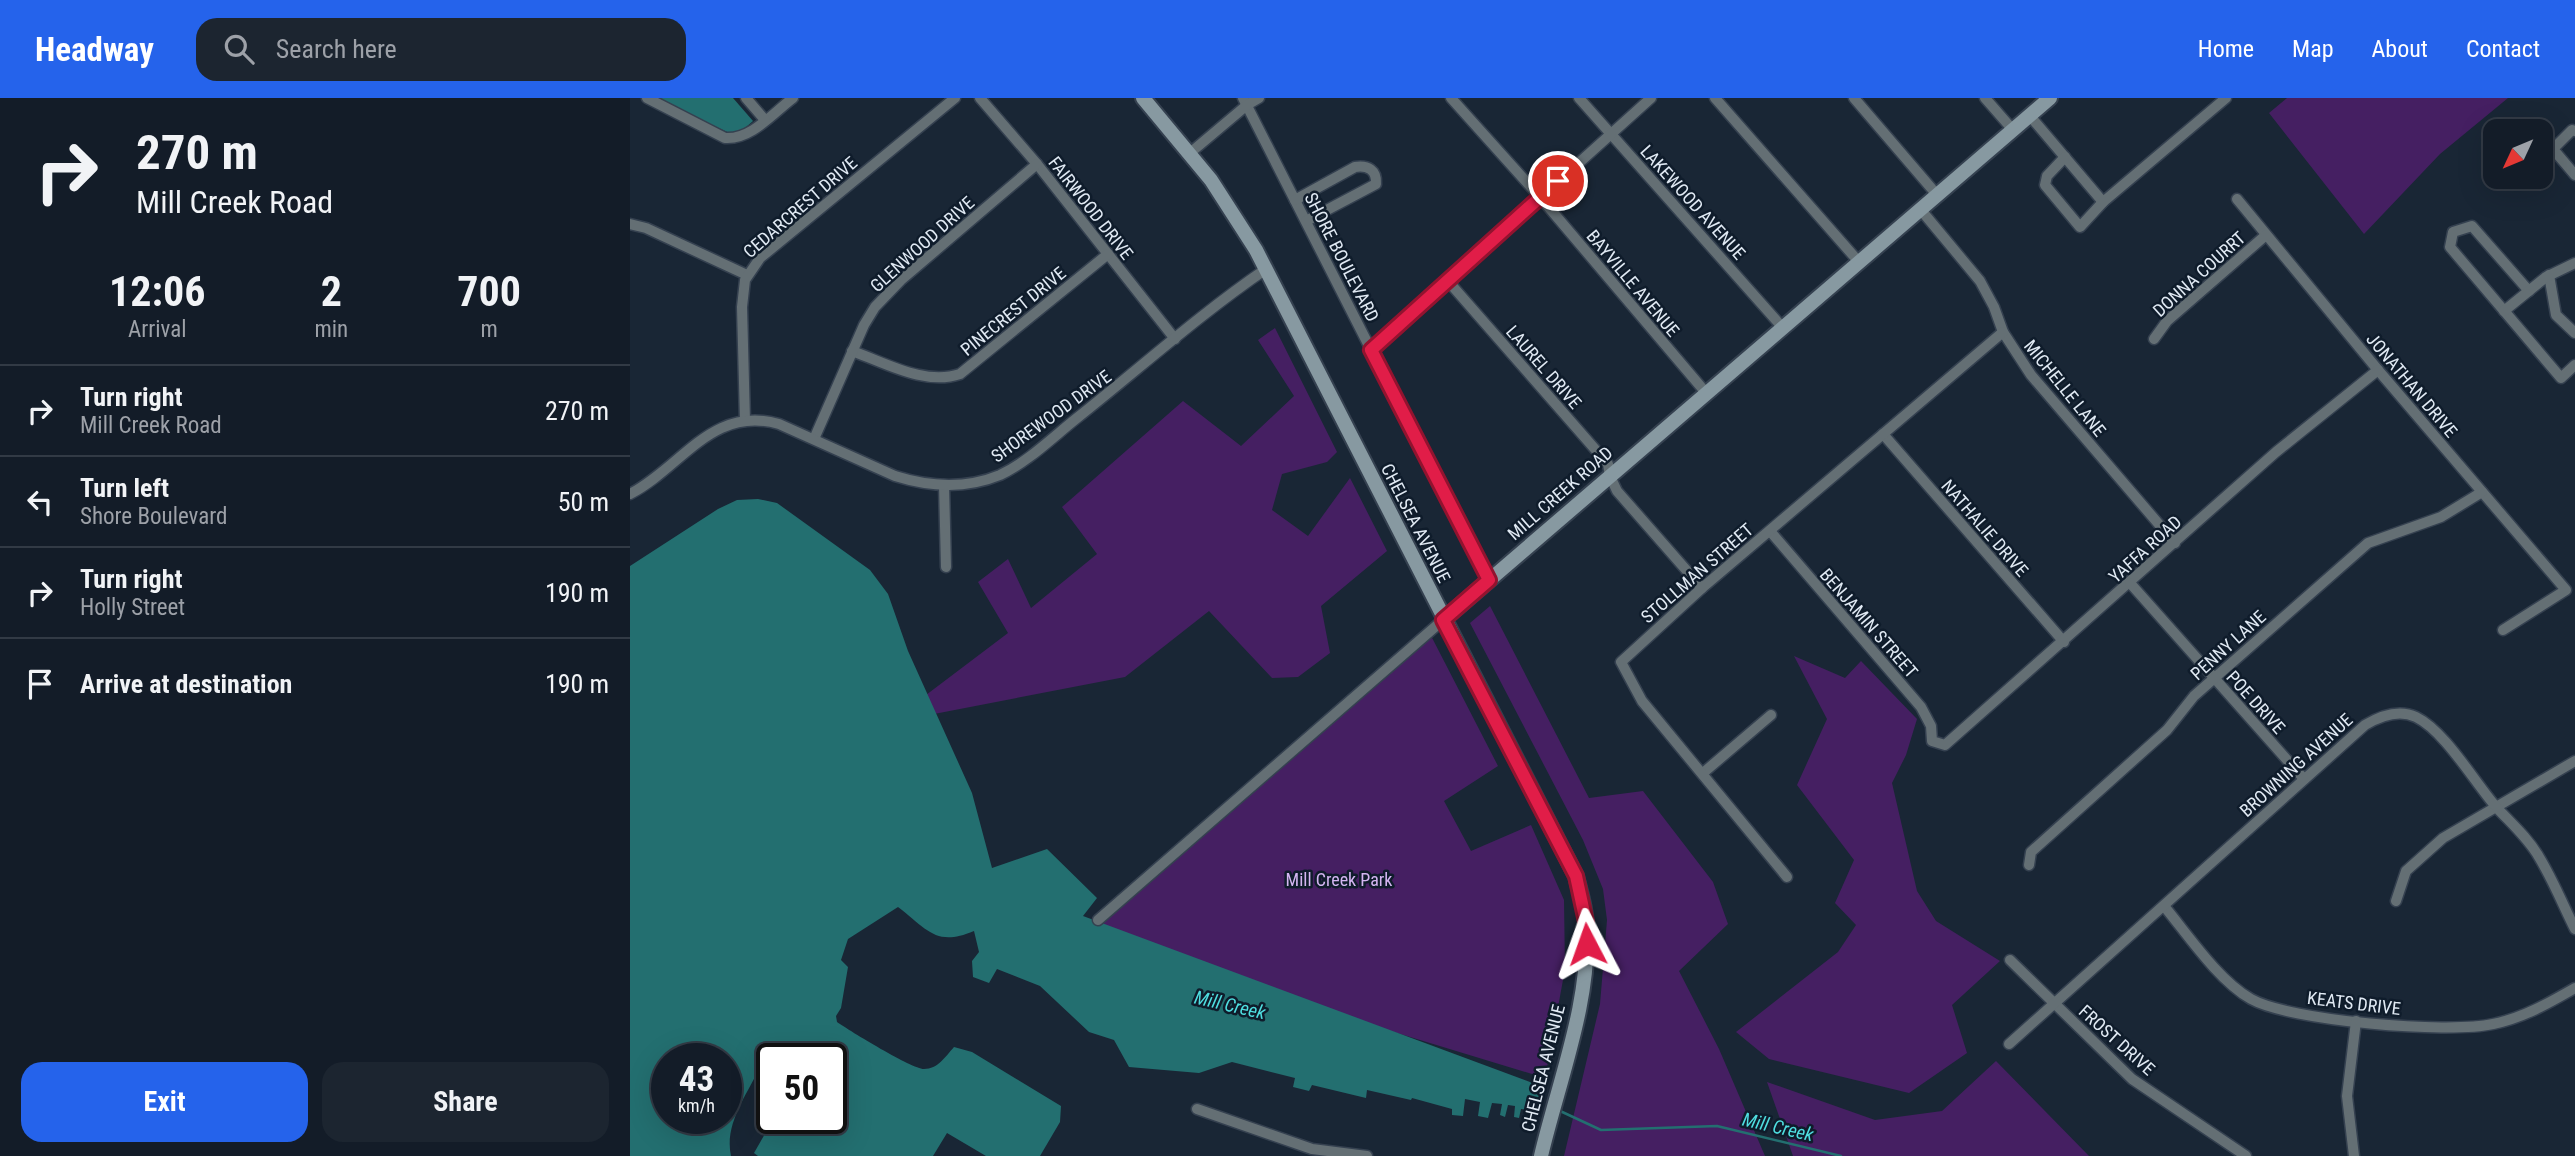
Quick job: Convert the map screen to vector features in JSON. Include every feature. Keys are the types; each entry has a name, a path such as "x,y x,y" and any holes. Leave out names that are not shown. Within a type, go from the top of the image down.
{"main road":[{"name":"CHELSEA AVENUE","path":"1143,98 1191,153 1242,225 1576,876 1583,900 1587,944 1581,993 1541,1156"},
{"name":"MILL CREEK ROAD","path":"1443,620 2050,98"}],"street":[{"path":"647,98 725,138 742,136 793,98"},
{"path":"746,98 765,120"},
{"name":"FAIRWOOD DRIVE","path":"980,98 1037,164 1175,339"},
{"path":"1191,153 1245,102 1259,98"},
{"name":"BAYVILLE AVENUE","path":"1451,98 1540,197 1707,394"},
{"name":"LAKEWOOD AVENUE","path":"1579,98 1783,328"},
{"path":"1371,350 1651,98"},
{"path":"1715,98 1859,262"},
{"path":"1854,98 1938,196"},
{"path":"1985,98 2013,130"},
{"path":"2065,158 2047,176 2045,185 2080,227 2104,202 2226,98"},
{"name":"CEDARCREST DRIVE","path":"745,421 742,306 747,275 760,258 950,100"},
{"name":"SHORE BOULEVARD","path":"1245,102 1489,580"},
{"path":"2030,116 2104,202"},
{"path":"2575,131 2572,130 2553,149 2575,175"},
{"name":"GLENWOOD DRIVE","path":"814,439 864,325 886,295 1037,164"},
{"path":"1295,200 1355,167 1370,168 1376,176 1376,184 1306,221"},
{"name":"JONATHAN DRIVE","path":"2236,199 2566,590 2503,630"},
{"name":"MICHELLE LANE","path":"1921,210 1980,281 2003,332 2031,375 2175,543"},
{"path":"630,223 747,275"},
{"path":"2529,291 2472,226 2453,232 2450,247 2561,378 2575,365"},
{"name":"DONNA COURRT","path":"2154,339 2167,321 2266,235"},
{"name":"PINECREST DRIVE","path":"852,351 919,375 939,378 960,374 1108,254"},
{"path":"2504,311 2549,275 2575,263"},
{"name":"SHOREWOOD DRIVE","path":"745,421 766,420 914,482 944,485 979,481 1012,468 1230,293 1266,269"},
{"path":"2549,275 2556,314 2575,334"},
{"name":"LAUREL DRIVE","path":"1448,281 1608,464 1617,491 1702,588"},
{"name":"STOLLMAN STREET","path":"1787,877 1642,701 1621,662 1702,588 2003,332"},
{"name":"YAFFA ROAD","path":"1932,741 1945,745 1953,740 2276,452 2378,370"},
{"path":"630,494 654,479 709,433 745,421"},
{"name":"NATHALIE DRIVE","path":"1883,434 2064,642"},
{"path":"944,485 946,567"},
{"name":"PENNY LANE","path":"2029,865 2031,852 2167,730 2194,696 2368,543 2441,517 2482,492"},
{"name":"BENJAMIN STREET","path":"1770,531 1921,708 1931,726 1932,741"},
{"name":"POE DRIVE","path":"2130,583 2304,779"},
{"name":"MILL CREEK ROAD","path":"1098,920 1443,620"},
{"path":"1703,773 1771,715"},
{"name":"BROWNING AVENUE","path":"2009,1044 2304,779 2365,725 2379,716 2414,716 2436,733 2539,856 2575,929"},
{"path":"2396,901 2406,871 2443,838 2575,761"},
{"name":"KEATS DRIVE","path":"2164,906 2213,965 2251,999 2298,1012 2356,1021 2445,1029 2468,1028 2521,1016 2575,988"},
{"name":"FROST DRIVE","path":"2010,960 2132,1079 2246,1156"},
{"path":"2354,1156 2347,1096 2356,1021"},
{"path":"1197,1109 1312,1149 1367,1156"}],"green space":[{"path":"2287,98 2508,98 2440,154 2364,234 2269,113"},
{"path":"1275,328 1337,452 1327,462 1282,474 1272,510 1308,536 1350,478 1387,551 1321,606 1330,653 1298,677 1272,678 1209,611 1125,677 934,714 926,695 1008,633 978,582 1008,559 1031,608 1097,554 1062,507 1183,401 1241,446 1294,396 1258,340"},
{"path":"1490,606 1589,798 1643,791 1713,882 1728,924 1679,971 1719,1049 1765,1156 1564,1156 1600,1004 1607,920 1603,889 1583,840 1470,623"},
{"name":"Mill Creek Park","path":"1427,628 1498,766 1444,801 1471,851 1531,825 1564,900 1565,969 1545,1078 1190,970 1091,924"},
{"path":"1794,656 1845,678 1861,661 1917,719 1906,755 1892,783 1917,891 1936,921 2000,961 1952,1005 1967,1053 1909,1093 1769,1059 1736,1032 1838,952 1856,925 1835,903 1854,860 1797,785 1827,719"},
{"path":"1996,1061 2089,1156 1793,1156 1767,1082 1875,1120 1942,1111"}],"water":[{"path":"653,98 733,98 753,121 736,136"},
{"path":"758,499 777,503 870,570 888,594 908,651 972,793 992,868 1047,849 1097,898 1083,916 1538,1085 1543,1104 1539,1112 1521,1109 1519,1118 1514,1117 1515,1106 1508,1105 1505,1117 1500,1115 1502,1104 1492,1103 1488,1118 1478,1116 1480,1102 1465,1099 1463,1116 1452,1115 1452,1109 1367,1090 1366,1098 1312,1085 1309,1091 1293,1087 1295,1078 1232,1062 1199,1073 1129,1067 1114,1040 1089,1032 1040,986 997,969 989,983 973,977 972,961 979,952 974,931 961,936 941,937 925,929 898,907 848,939 841,960 848,967 841,1008 836,1016 837,1022 895,1057 924,1069 937,1065 954,1047 972,1052 1061,1106 1060,1122 1040,1156 986,1156 947,1133 933,1156 758,1156 754,1153 765,1134 847,1134 847,1043 769,1041 756,1043 756,1075 742,1101 742,1043 651,1043 651,1134 731,1134 731,1156 630,1156 630,566 718,509 737,500"}],"waterway":[{"name":"Mill Creek","path":"1558,1110 1601,1130 1717,1126 1841,1156"}],"route":[{"path":"1558,181 1371,350 1489,580 1443,620 1576,876 1583,900 1587,944"}]}
